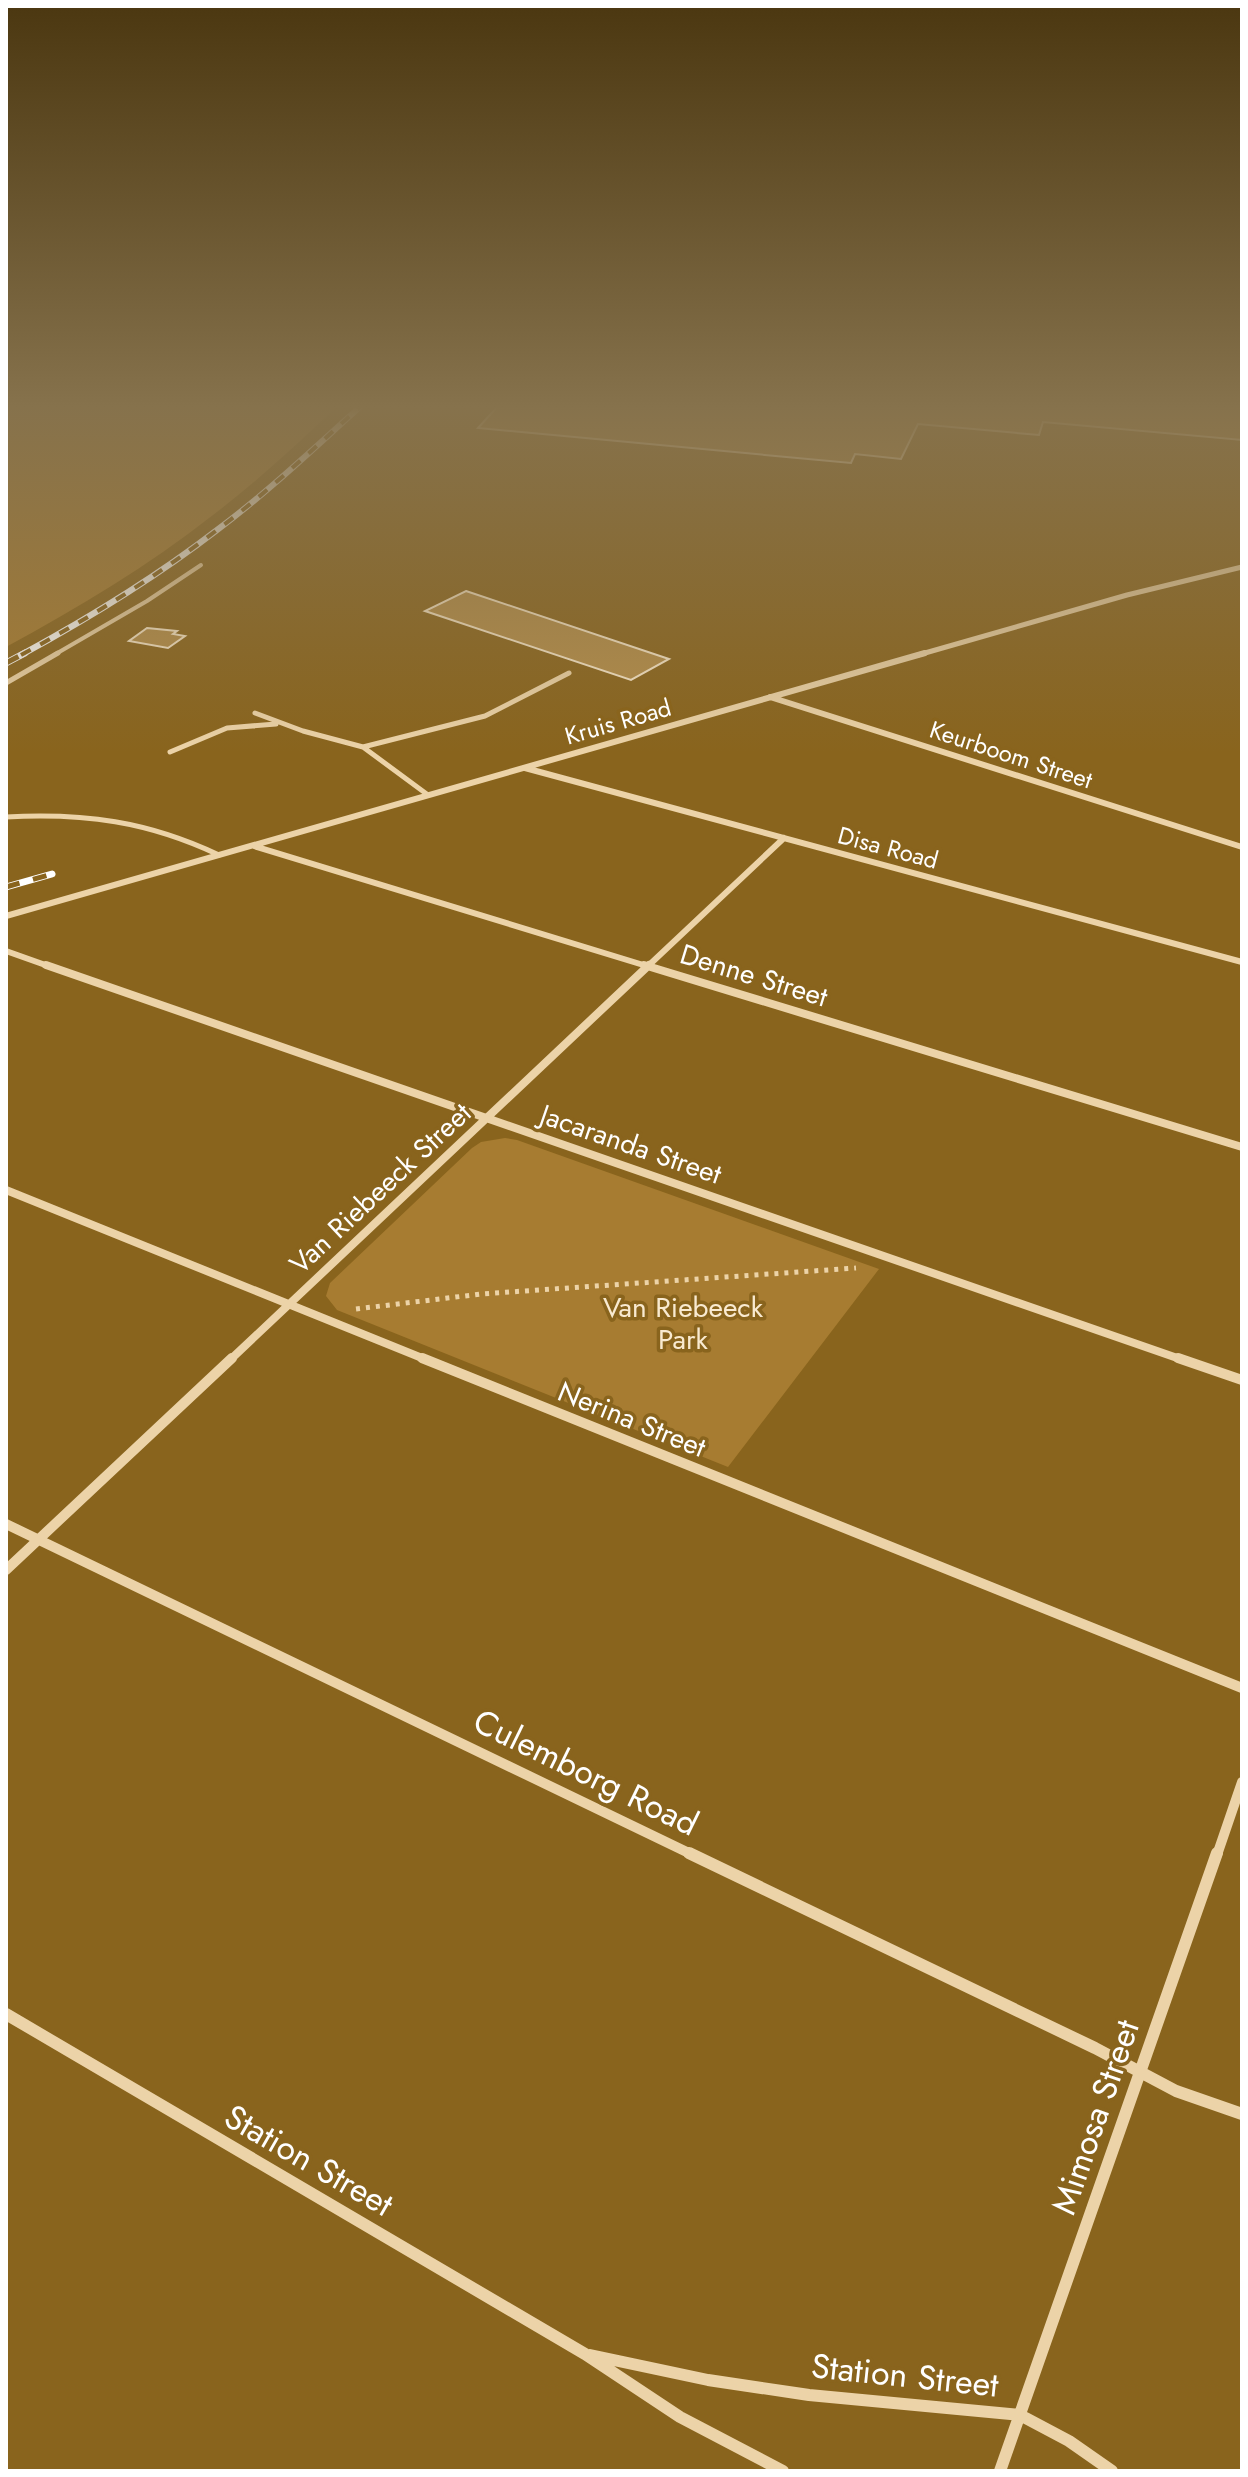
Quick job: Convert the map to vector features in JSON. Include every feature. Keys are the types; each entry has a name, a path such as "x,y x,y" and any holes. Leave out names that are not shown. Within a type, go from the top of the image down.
{"street":[{"name":"Kruis Road","path":"6,916 1127,595 1242,567"},
{"name":"Keurboom Street","path":"769,697 1242,847"},
{"name":"Disa Road","path":"524,768 1242,962"},
{"name":"Van Riebeeck Street","path":"6,1570 784,838"},
{"name":"Denne Street","path":"253,845 1242,1147"},
{"name":"Jacaranda Street","path":"6,951 1242,1380"},
{"name":"Nerina Street","path":"6,1190 1242,1688"},
{"name":"Culemborg Road","path":"6,1524 1067,2034 1176,2091 1242,2114"},
{"name":"Mimosa Street","path":"1000,2471 1242,1782"},
{"name":"Station Street","path":"6,2014 585,2354 680,2417 783,2471"},
{"name":"Station Street","path":"585,2354 708,2380 809,2395 1020,2415 1069,2441 1112,2471"}],"lane":[{"path":"6,683 147,601 201,565"},
{"path":"363,747 485,716 569,673"},
{"path":"255,713 280,724 363,747 428,795"},
{"path":"170,752 227,728 280,724"},
{"path":"6,817 68,817 140,825 171,833 219,855"}],"path":[{"path":"317,1315 527,1289 739,1279 859,1267"}],"green space":[{"path":"6,522 204,522 112,586 6,647"},
{"name":"Van Riebeeck Park","path":"505,1138 879,1269 728,1467 337,1310 326,1296 330,1283 472,1148 481,1142"}],"building":[{"path":"466,591 669,659 631,680 425,611"},
{"path":"147,628 177,631 173,634 185,636 168,648 129,641"}],"railway":[{"path":"21,655 122,596 227,522"},
{"path":"6,663 25,653"},
{"path":"6,887 52,874"}]}
